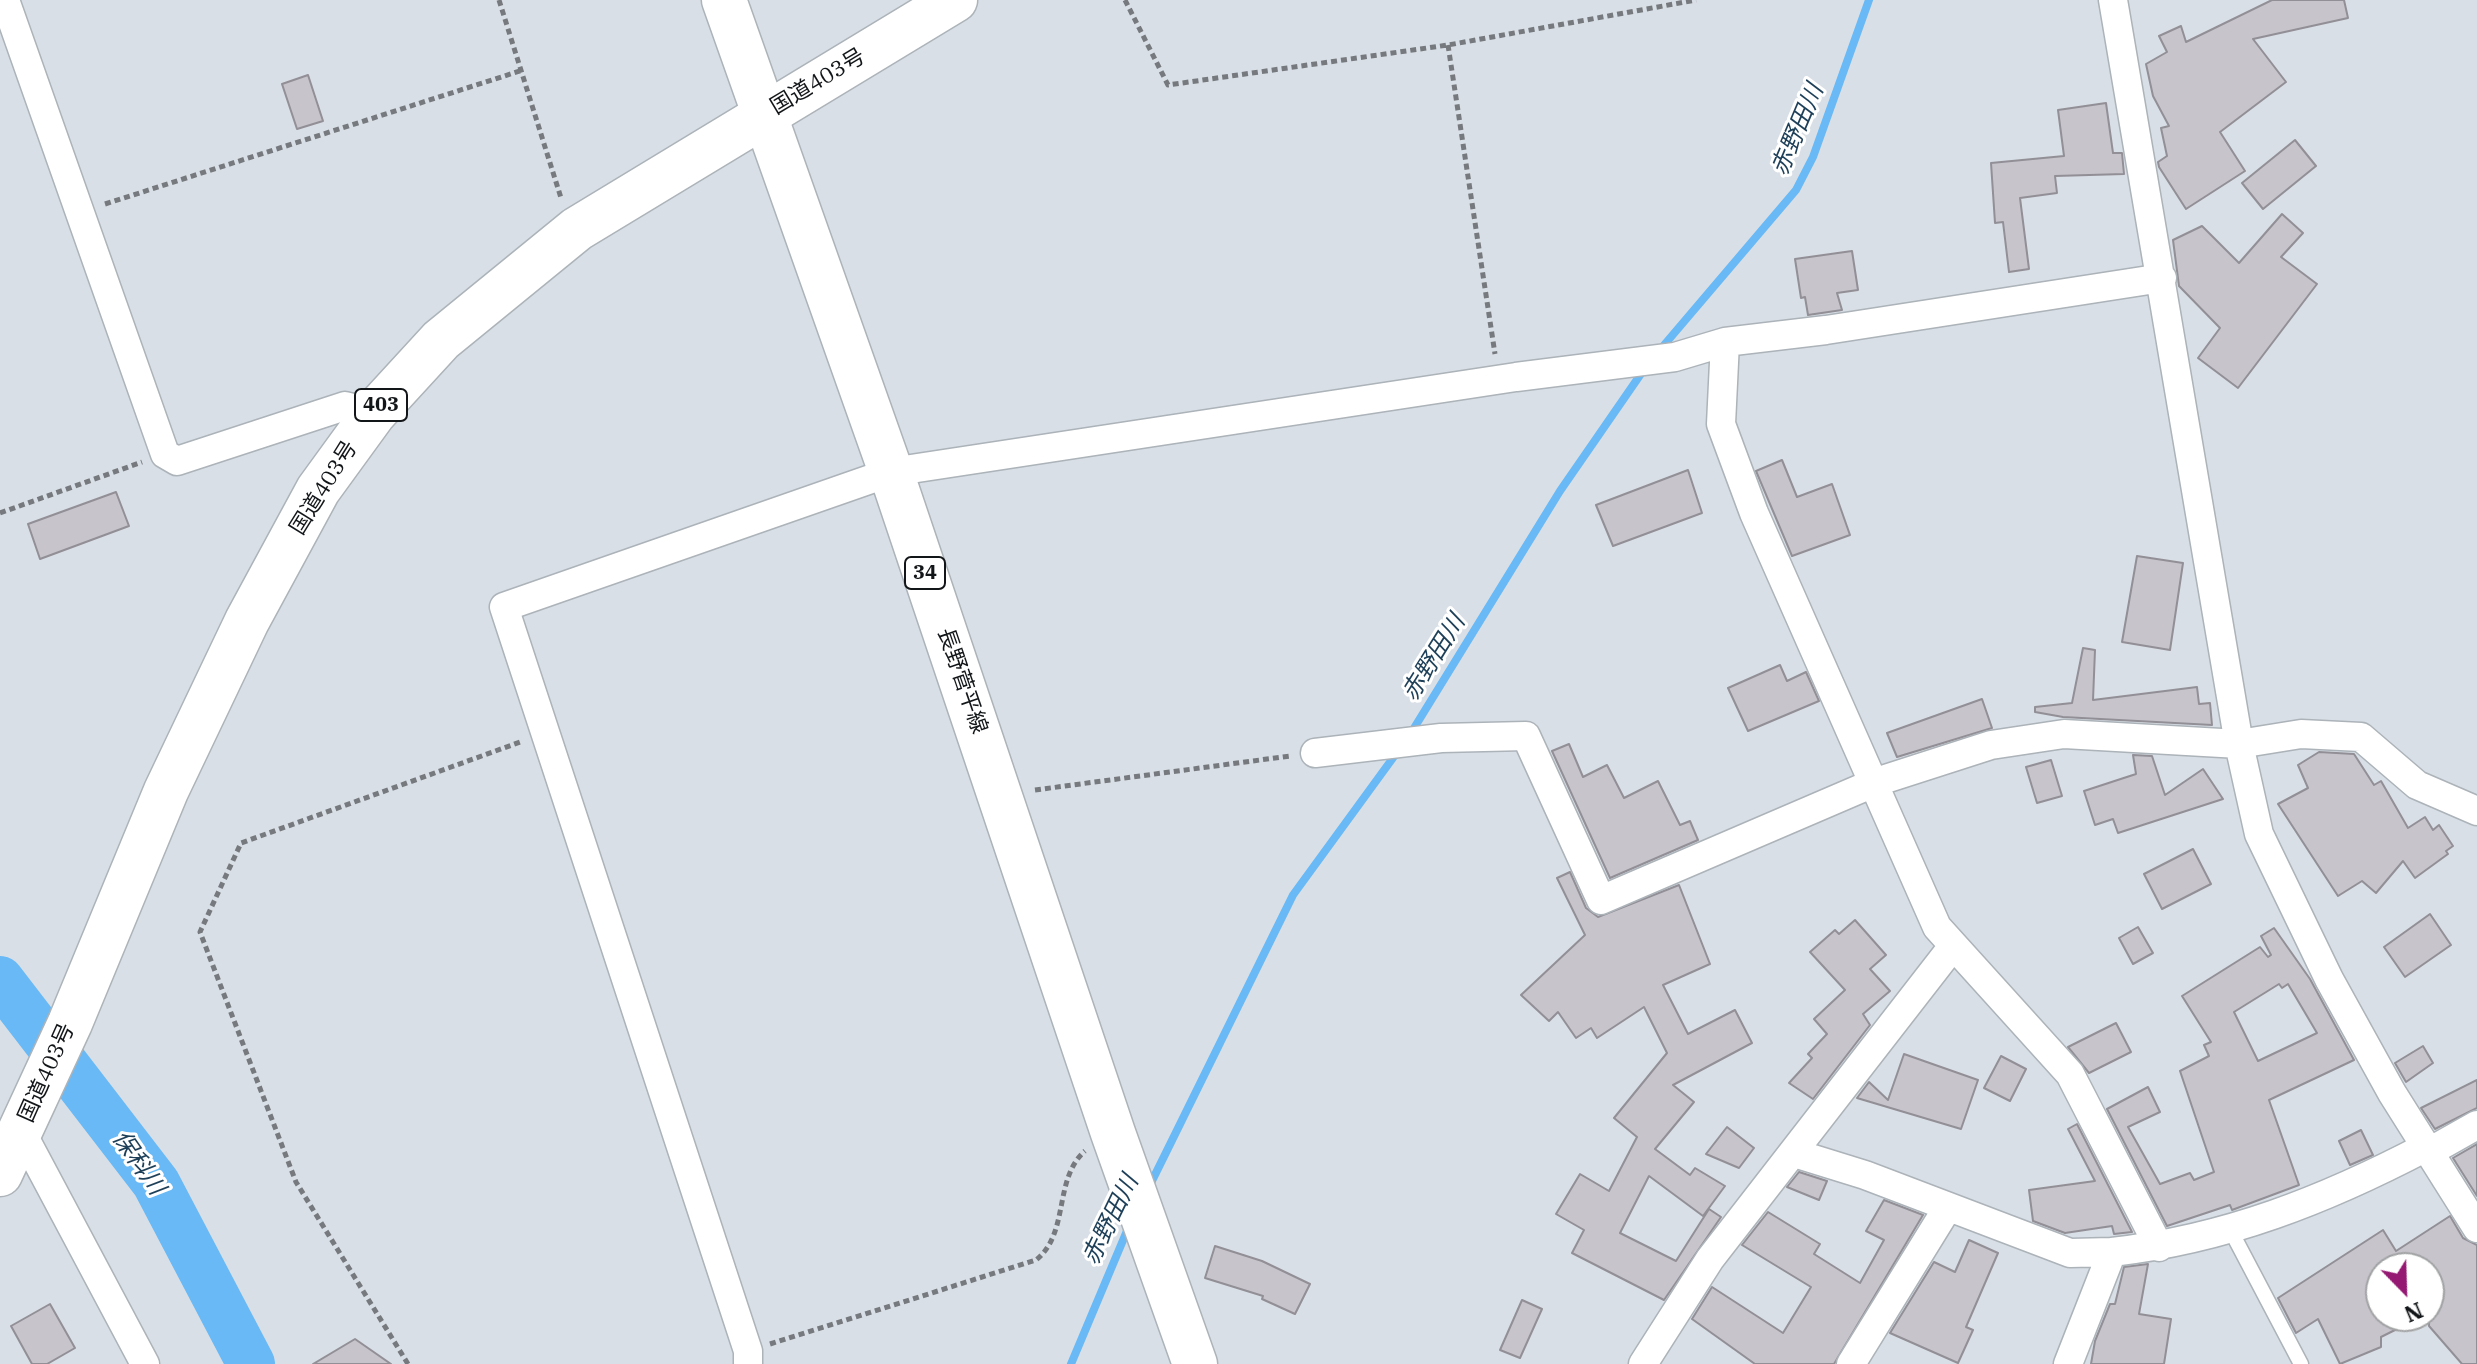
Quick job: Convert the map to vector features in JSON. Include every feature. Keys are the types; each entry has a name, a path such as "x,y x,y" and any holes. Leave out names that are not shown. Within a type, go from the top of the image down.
{"main road":[{"name":"長野菅平線","path":"724,0 891,472 1116,1141 1195,1364"},
{"name":"国道403号","path":"0,1174 70,1023 166,791 247,621 318,490 374,413 441,340 577,229 948,2"}],"street":[{"path":"5,0 165,454 177,461 345,406 374,413"},
{"path":"2113,0 2239,744 2259,834 2329,979 2427,1149 2477,1228"},
{"path":"748,1357 504,607 891,472 1507,378 1675,357 1725,342 1826,330 2162,278"},
{"path":"1725,342 1721,424 1754,513 1876,782 1937,927 2070,1074 2159,1247"},
{"path":"1315,753 1441,738 1526,736 1601,900 1876,782 1991,745 2064,734 2239,744 2301,734 2361,737 2417,785 2477,811"},
{"path":"1643,1364 1710,1259 1953,946"},
{"path":"1794,1153 1865,1175 2070,1253 2112,1252 2159,1247 2231,1231 2347,1188 2477,1125"},
{"path":"23,1127 145,1364"},
{"path":"1851,1364 1948,1207"},
{"path":"2068,1364 2112,1252"}],"lane":[{"path":"2231,1231 2301,1364"}],"path":[{"path":"499,0 561,198"},
{"path":"1125,0 1168,85 1448,45 1696,0"},
{"path":"1448,45 1507,378"},
{"path":"80,212 523,70"},
{"path":"0,513 165,454"},
{"path":"408,1364 296,1182 200,932 241,843 545,733"},
{"path":"1000,795 1315,753"},
{"path":"748,1357 1036,1260 1050,1249 1067,1179 1081,1153 1116,1141"}],"building":[{"path":"2272,0 2344,0 2348,18 2253,39 2286,82 2220,132 2245,171 2186,209 2159,167 2158,162 2167,156 2161,128 2169,126 2153,96 2146,64 2167,52 2159,36 2181,26 2186,42"},
{"path":"308,75 323,121 297,129 282,84"},
{"path":"2106,103 2113,153 2122,153 2124,174 2055,176 2057,193 2020,198 2029,269 2009,272 2003,222 1995,223 1991,163 2064,156 2058,110"},
{"path":"2295,140 2316,166 2263,209 2242,183"},
{"path":"2282,214 2303,233 2281,257 2317,284 2238,388 2198,358 2220,328 2179,286 2173,240 2202,226 2239,263"},
{"path":"1852,251 1858,290 1837,293 1842,310 1808,315 1805,297 1801,298 1795,259"},
{"path":"1782,460 1797,497 1832,484 1850,535 1792,556 1756,471"},
{"path":"1688,470 1702,513 1613,546 1596,505"},
{"path":"116,492 129,526 40,559 28,524"},
{"path":"2137,556 2183,563 2170,650 2122,642"},
{"path":"2083,648 2095,650 2093,700 2197,687 2199,704 2210,703 2212,725 2063,717 2035,712 2035,707 2072,703"},
{"path":"1780,665 1787,681 1806,672 1819,701 1748,731 1728,688"},
{"path":"1982,699 1992,728 1897,757 1887,733"},
{"path":"1569,744 1583,777 1607,765 1624,798 1658,781 1680,825 1690,821 1698,840 1610,878 1552,751"},
{"path":"2319,752 2354,754 2374,785 2381,781 2408,828 2425,817 2433,830 2439,825 2453,846 2446,851 2448,854 2415,878 2403,861 2376,893 2362,881 2338,896 2278,804 2308,788 2298,765"},
{"path":"2133,755 2152,756 2165,795 2203,769 2223,799 2118,833 2113,819 2095,825 2084,791 2136,774"},
{"path":"2051,760 2062,796 2037,803 2026,767"},
{"path":"2193,849 2211,884 2162,909 2144,874"},
{"path":"1570,872 1586,908 1598,917 1679,885 1710,964 1663,985 1688,1034 1735,1010 1752,1043 1673,1085 1694,1102 1655,1149 1690,1175 1695,1168 1725,1186 1703,1216 1649,1176 1620,1233 1676,1261 1709,1209 1721,1217 1664,1300 1572,1253 1584,1230 1556,1214 1580,1174 1609,1191 1637,1137 1614,1118 1667,1053 1644,1007 1597,1038 1591,1028 1576,1038 1558,1012 1549,1021 1521,995 1585,935 1557,878"},
{"path":"2430,914 2451,945 2405,977 2384,947"},
{"path":"1855,920 1886,955 1870,969 1890,991 1863,1014 1870,1025 1813,1099 1789,1083 1812,1058 1808,1054 1827,1034 1814,1019 1845,990 1810,952 1835,930 1839,934"},
{"path":"2138,927 2153,953 2133,964 2119,938"},
{"path":"2274,928 2310,979 2354,1060 2269,1100 2299,1185 2232,1210 2230,1205 2167,1226 2107,1109 2148,1087 2160,1112 2128,1127 2160,1184 2190,1173 2194,1180 2214,1172 2180,1071 2209,1056 2204,1045 2211,1042 2182,996 2260,947 2268,957 2271,955 2261,936","holes":["2279,984 2282,988 2288,984 2317,1033 2258,1061 2234,1012"]},
{"path":"2116,1023 2131,1052 2089,1073 2068,1047"},
{"path":"2423,1046 2433,1063 2406,1082 2395,1063"},
{"path":"1904,1054 1978,1080 1961,1129 1857,1098 1869,1082 1888,1100"},
{"path":"2001,1056 2026,1069 2010,1101 1984,1088"},
{"path":"2477,1080 2477,1108 2435,1129 2421,1108"},
{"path":"2077,1124 2132,1232 2114,1234 2112,1226 2065,1233 2033,1221 2029,1190 2095,1181 2068,1129"},
{"path":"1727,1127 1754,1148 1739,1168 1706,1154"},
{"path":"2361,1130 2373,1155 2350,1165 2339,1141"},
{"path":"2477,1144 2477,1196 2453,1158"},
{"path":"1799,1172 1827,1181 1819,1200 1787,1187"},
{"path":"1884,1200 1923,1215 1834,1364 1755,1364 1692,1319 1712,1287 1783,1333 1811,1287 1742,1245 1768,1212 1820,1244 1814,1254 1860,1283 1884,1240 1866,1231"},
{"path":"2450,1216 2463,1238 2477,1245 2477,1364 2462,1364 2434,1332 2445,1332 2445,1252 2365,1252 2365,1332 2391,1332 2381,1337 2381,1347 2340,1364 2318,1319 2296,1333 2278,1298 2383,1230 2396,1251"},
{"path":"1969,1240 1998,1253 1966,1327 1973,1330 1958,1363 1890,1333 1934,1262 1955,1272"},
{"path":"1215,1246 1262,1261 1310,1284 1295,1314 1262,1299 1263,1296 1205,1278"},
{"path":"2148,1264 2139,1314 2171,1319 2164,1364 2091,1364 2095,1341 2110,1304 2115,1304 2124,1267"},
{"path":"1522,1300 1542,1309 1520,1358 1500,1350"},
{"path":"50,1304 75,1348 47,1364 32,1364 11,1326"},
{"path":"355,1339 391,1364 313,1364"}],"waterway":[{"name":"赤野田川","path":"1659,351 1796,190 1813,157 1869,0"},
{"name":"赤野田川","path":"1411,733 1560,491 1645,368"},
{"name":"赤野田川","path":"1148,1189 1293,895 1398,751"},
{"name":"保科川","path":"0,980 156,1183 251,1364"},
{"name":"赤野田川","path":"1071,1364 1129,1226"}]}
